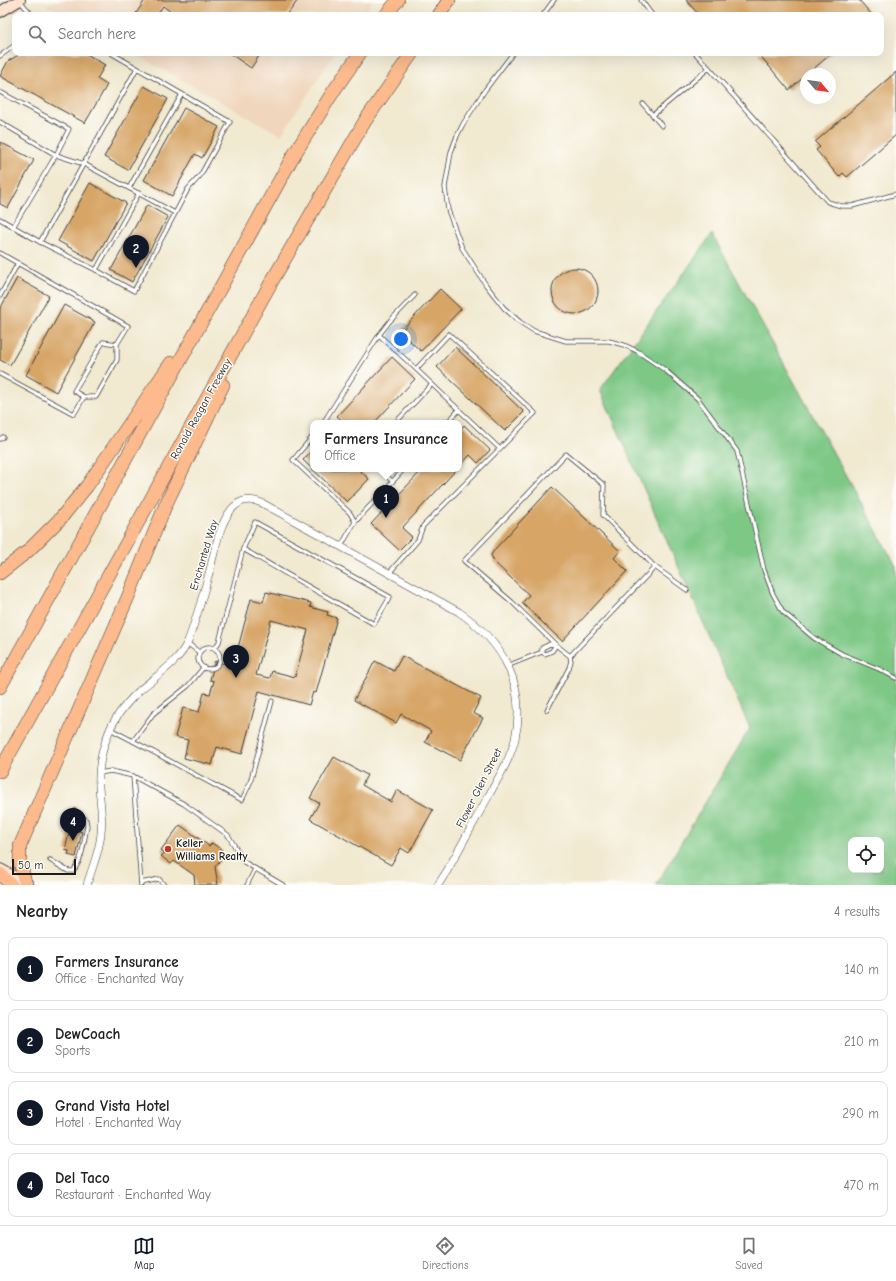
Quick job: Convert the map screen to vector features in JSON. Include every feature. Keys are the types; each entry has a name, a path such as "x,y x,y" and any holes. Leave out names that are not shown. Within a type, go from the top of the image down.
{"highway":[{"path":"388,12 398,0"},
{"path":"441,12 449,0"},
{"path":"0,687 292,158 333,92 358,56"},
{"name":"Ronald Reagan Freeway","path":"0,771 272,280 365,121 410,56"},
{"path":"27,883 20,862 20,846 166,504 272,280"},
{"path":"0,573 28,551 61,518 87,486 221,288"},
{"path":"0,874 11,885"}],"main road":[{"path":"4,8 20,0"},
{"path":"0,869 27,883"}],"street":[{"name":"Enchanted Way","path":"87,885 99,850 102,820 99,773 102,752 110,730 115,719 126,704 167,668 187,643 208,578 220,532 229,513 236,505 249,500 256,500 473,621 495,644 507,666 516,694"},
{"name":"Flower Glen Street","path":"438,885 507,762 515,740 518,718 516,694"}],"lane":[{"path":"20,0 30,12"},
{"path":"545,12 554,0"},
{"path":"641,0 650,12"},
{"path":"0,56 12,47"},
{"path":"0,219 40,242 134,291 188,189 200,176 230,122 115,56"},
{"path":"511,56 485,90 463,124 451,152 445,187 448,210 462,248 486,286 504,308 534,332 566,341 610,341 624,345 637,351 665,370 698,398 737,451 764,570 773,594 783,612 814,638 842,654 879,669 896,678"},
{"path":"698,56 828,202 841,206 852,206 896,194"},
{"path":"40,242 137,68"},
{"path":"653,115 709,68"},
{"path":"0,92 69,129 14,227"},
{"path":"129,188 182,94"},
{"path":"643,104 662,126"},
{"path":"0,122 56,154 84,164 175,213"},
{"path":"96,270 139,193"},
{"path":"0,253 128,326 117,344 117,360 96,397 84,397 74,391 103,342 117,344"},
{"path":"0,296 18,263"},
{"path":"327,420 379,335 415,295"},
{"path":"389,573 418,540 423,526 535,413 449,334 416,369"},
{"path":"379,335 499,448"},
{"path":"0,374 74,414 84,397"},
{"path":"398,420 432,384"},
{"path":"449,420 459,410"},
{"path":"310,440 293,460 350,513 354,522"},
{"path":"546,710 569,668 571,661 570,656 556,645 512,602 464,561 566,454 604,485 603,515 655,567 687,590"},
{"path":"382,472 392,481"},
{"path":"340,546 354,522 401,472"},
{"path":"215,648 219,642 243,549 255,522 390,597 374,624 243,549"},
{"path":"570,656 655,567"},
{"path":"187,643 199,652"},
{"path":"542,652 542,648 550,644 556,645"},
{"path":"507,666 542,652 545,654 552,651 556,645"},
{"path":"204,647 215,648 218,651 220,658 218,665 211,669 203,668 198,662 199,652 204,647"},
{"path":"133,741 153,714 188,686 203,668"},
{"path":"110,730 242,800 250,783 272,701"},
{"path":"99,773 111,771 134,776 184,804 228,835 244,862 284,885"},
{"path":"134,776 141,884 159,879 164,885"},
{"path":"50,860 68,870 73,871 76,867 88,826 86,820 75,811"},
{"path":"247,885 255,869"}],"shaded area":[{"path":"59,0 373,0 364,12 59,12 46,5"},
{"path":"138,56 333,56 281,135"}],"green space":[{"path":"712,234 896,566 896,885 656,885 750,728 600,390"}],"building":[{"path":"145,0 298,0 289,12 171,12 163,6 159,12 137,12"},
{"path":"686,0 859,0 869,12 696,12"},
{"path":"17,56 90,56 105,65 97,79 107,85 85,123 0,76 8,61"},
{"path":"233,56 259,56 251,68"},
{"path":"761,56 829,56 815,68 800,68 800,81 789,90"},
{"path":"896,72 896,135 847,177 843,173 839,177 816,150 820,147 815,142"},
{"path":"144,86 168,99 128,170 104,157"},
{"path":"184,108 219,127 202,158 195,154 172,196 144,180"},
{"path":"0,142 34,160 8,208 0,204"},
{"path":"90,183 126,203 94,261 58,241"},
{"path":"147,205 168,217 132,282 111,270"},
{"path":"580,268 592,274 597,282 597,300 592,308 584,313 570,314 558,308 553,300 552,286 558,274 566,269"},
{"path":"17,278 49,296 10,365 0,360 0,309"},
{"path":"440,289 461,309 421,351 400,332"},
{"path":"64,305 95,322 56,392 26,375"},
{"path":"455,347 524,412 505,431 437,367"},
{"path":"392,357 415,379 377,420 342,420 337,416"},
{"path":"464,425 490,450 478,463 470,455 462,464 462,427"},
{"path":"310,452 310,467 303,460"},
{"path":"316,472 361,472 369,479 347,502"},
{"path":"420,472 454,472 402,528 412,537 399,550 371,524"},
{"path":"552,487 620,551 614,558 627,571 562,641 522,603 529,595 494,562 491,555"},
{"path":"266,592 311,603 310,607 328,612 327,615 337,618 316,693 313,692 309,705 259,691 242,754 217,747 212,765 184,758 188,740 175,737 183,708 199,712 204,693 210,694 214,681 210,680 215,661 228,665 229,662 234,663 251,599 263,602","holes":["271,620 308,630 295,677 272,671 270,678 256,675"]},
{"path":"402,656 481,698 473,713 483,718 460,760 425,742 431,731 401,714 396,723 354,700 375,661 394,671"},
{"path":"334,757 367,775 362,785 391,802 397,790 433,810 409,853 401,848 391,865 310,819 319,803 310,798"},
{"path":"71,825 78,826 77,830 82,832 76,857 68,855 69,851 65,850"},
{"path":"180,825 209,846 212,843 222,850 219,854 223,856 215,867 218,885 195,885 194,875 174,861 171,864 161,856 165,853 161,850"}],"place":[{"name":"DewCoach","path":"136,268"},
{"name":"Farmers Insurance","path":"386,518"},
{"name":"Grand Vista Hotel","path":"236,678"},
{"name":"Del Taco","path":"73,841"},
{"name":"Keller Williams Realty","path":"168,849"}]}
